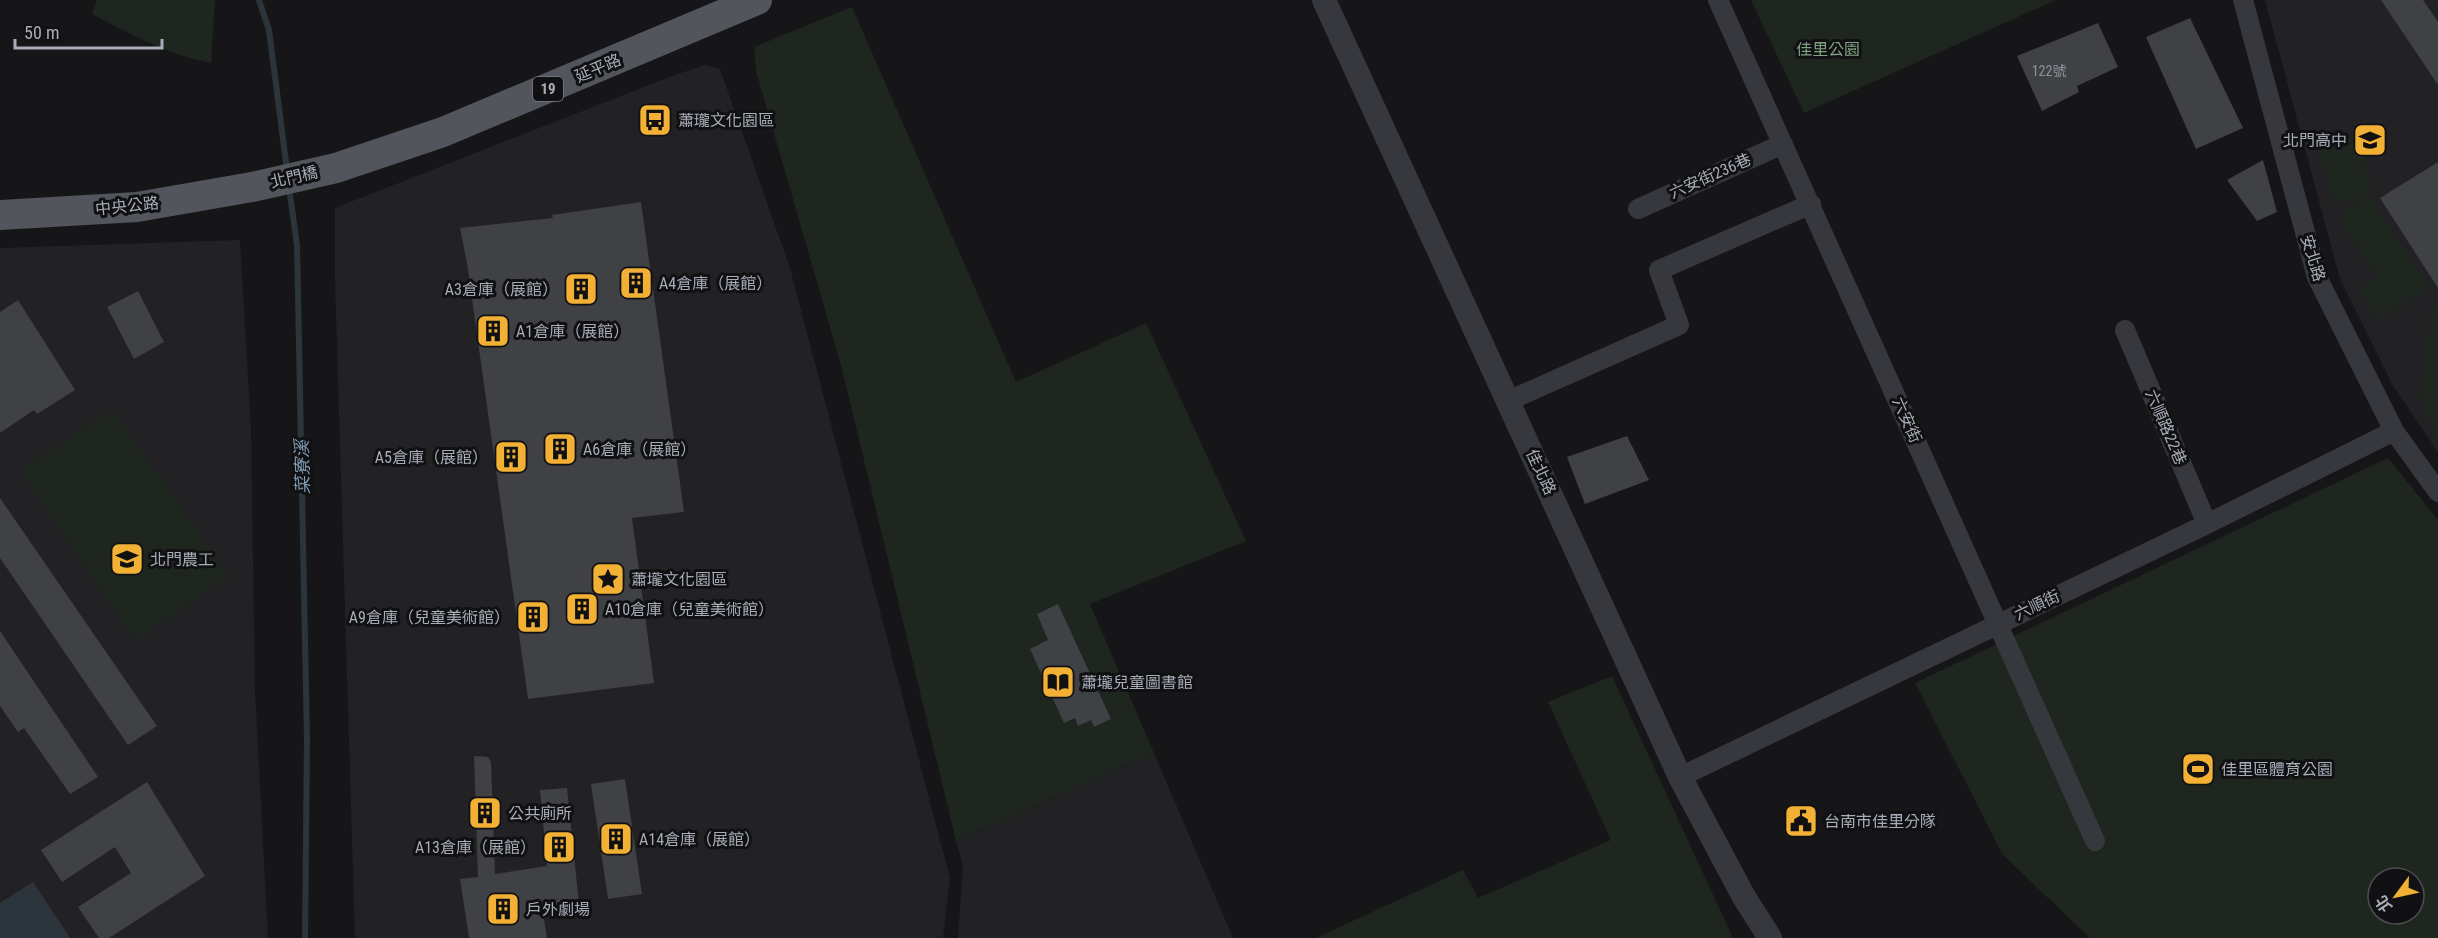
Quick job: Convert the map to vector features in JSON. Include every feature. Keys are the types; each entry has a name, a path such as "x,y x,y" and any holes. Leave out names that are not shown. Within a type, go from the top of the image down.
{"main road":[{"name":"延平路","path":"336,168 443,132 757,0"},
{"name":"北門橋","path":"252,187 336,168"},
{"name":"中央公路","path":"0,215 137,207 252,187"}],"street":[{"name":"佳北路","path":"1324,0 1680,777 1744,897 1770,938"},
{"name":"六安街","path":"1718,0 2095,841"},
{"name":"安北路","path":"2242,0 2317,277 2394,431 2438,492"},
{"name":"六安街236巷","path":"1638,208 1783,144"},
{"path":"1508,401 1679,325 1659,270 1811,204"},
{"name":"六順路22巷","path":"2125,330 2207,524"},
{"name":"六順街","path":"1680,777 2207,524 2394,431"}],"shaded area":[{"name":"北門高中","path":"2265,0 2438,0 2438,452 2392,384 2340,279"},
{"name":"蕭壠文化園區","path":"705,65 720,69 790,268 950,878 943,938 355,938 335,280 335,208"},
{"name":"北門農工","path":"240,240 251,428 255,690 268,938 0,938 0,248"},
{"path":"1154,753 1233,938 958,938 963,866 956,841"},
{"path":"33,882 70,938 0,938 0,903"}],"green space":[{"path":"97,0 215,0 211,63 165,49 92,14"},
{"name":"佳里公園","path":"1751,0 2056,0 1804,113"},
{"path":"852,7 1016,382 1146,323 1246,541 1090,604 1154,753 956,841 842,369 756,71 754,47"},
{"path":"2357,136 2372,195 2369,197 2430,288 2377,320 2357,290 2376,276 2338,215 2367,197 2334,204 2317,144"},
{"path":"2438,305 2438,441 2420,400 2423,357 2432,312"},
{"path":"114,409 228,577 136,640 19,471"},
{"name":"佳里區體育公園","path":"2388,458 2438,520 2438,938 2090,938 2003,855 1915,683"},
{"path":"1612,676 1733,938 1316,938 1463,870 1478,898 1611,840 1548,702"}],"building":[{"path":"2381,0 2423,0 2438,22 2438,85"},
{"path":"2190,18 2243,128 2196,149 2146,37"},
{"path":"2098,23 2118,67 2077,86 2079,92 2042,111 2017,56"},
{"path":"2263,160 2277,212 2257,221 2227,180"},
{"path":"2438,162 2438,288 2380,198"},
{"path":"641,202 684,512 632,518 654,683 528,699 467,263 460,228 553,218 552,215"},
{"path":"138,291 164,342 134,359 107,307"},
{"path":"18,300 75,390 37,414 34,410 0,433 0,312"},
{"path":"1627,436 1649,480 1585,504 1567,457"},
{"path":"0,498 157,726 128,745 0,558"},
{"path":"1058,604 1111,719 1094,727 1091,720 1078,726 1075,718 1064,723 1030,649 1048,640 1037,614"},
{"path":"0,631 98,777 70,794 24,728 18,732 0,706"},
{"path":"474,756 488,757 491,762 495,874 547,866 540,790 567,788 579,904 542,907 547,938 469,938 460,879 478,877"},
{"name":"A14倉庫（展館）","path":"625,779 642,894 608,899 591,784"},
{"path":"147,782 205,876 109,938 99,938 78,907 131,873 115,847 62,882 41,850"}],"waterway":[{"name":"菜寮溪","path":"259,0 269,30 287,170"},
{"name":"菜寮溪","path":"289,187 297,245 307,739 305,938"}],"place":[{"name":"蕭瓏文化園區","path":"655,120"},
{"name":"北門高中","path":"2370,140"},
{"name":"A4倉庫（展館）","path":"636,283"},
{"name":"A3倉庫（展館）","path":"581,289"},
{"name":"A1倉庫（展館）","path":"493,331"},
{"name":"A6倉庫（展館）","path":"560,449"},
{"name":"A5倉庫（展館）","path":"511,457"},
{"name":"北門農工","path":"127,559"},
{"name":"蕭壠文化園區","path":"608,579"},
{"name":"A10倉庫（兒童美術館）","path":"582,609"},
{"name":"A9倉庫（兒童美術館）","path":"533,617"},
{"name":"蕭壠兒童圖書館","path":"1058,682"},
{"name":"佳里區體育公園","path":"2198,769"},
{"name":"公共廁所","path":"485,813"},
{"name":"台南市佳里分隊","path":"1801,821"},
{"name":"A14倉庫（展館）","path":"616,839"},
{"name":"A13倉庫（展館）","path":"559,847"},
{"name":"戶外劇場","path":"503,909"}]}
